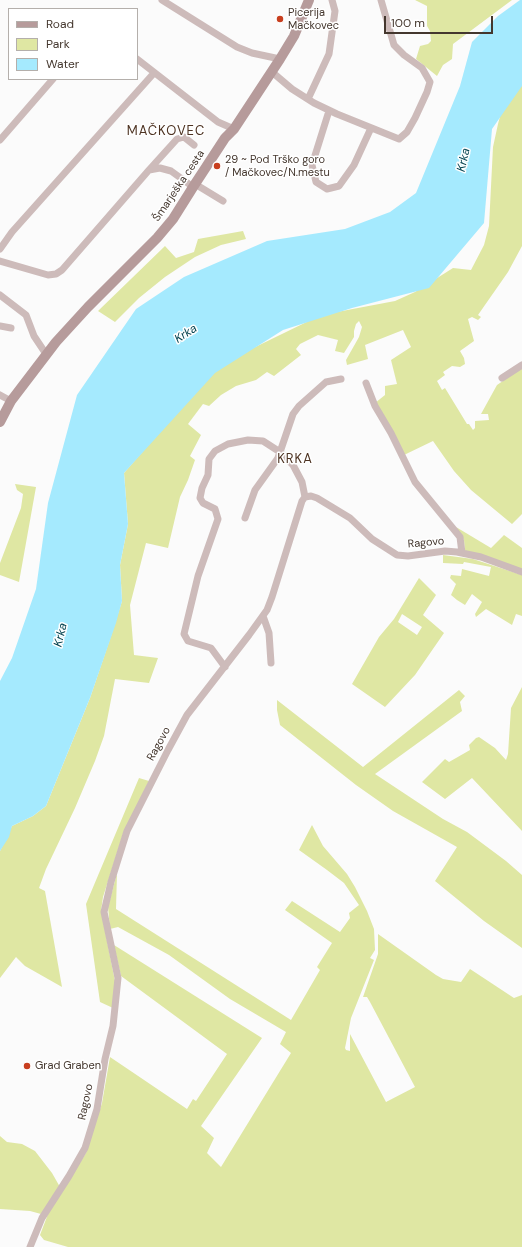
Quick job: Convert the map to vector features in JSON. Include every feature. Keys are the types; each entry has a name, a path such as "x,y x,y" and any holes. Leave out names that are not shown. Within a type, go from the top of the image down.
{"street":[{"path":"162,0 237,47 252,53 280,59"},
{"name":"Šmarješka cesta","path":"0,422 11,401 46,354 88,307 157,238 173,219 192,184 225,138 234,129 272,72 294,36 309,0"},
{"path":"308,99 329,54 335,10 332,0"},
{"path":"272,72 286,85 308,99 337,114 399,139 407,132 415,118 430,82 422,68 404,55 394,45 381,0"},
{"path":"138,60 218,122 234,129"},
{"path":"0,249 12,232 154,73"},
{"path":"0,140 52,80"},
{"path":"328,114 312,165 316,182 327,189 339,186 354,165 371,128"},
{"path":"0,261 48,275 56,274 62,270 178,139 184,136 194,145"},
{"path":"149,170 160,168 171,171 223,201"},
{"path":"0,295 8,299 26,315 34,336 46,354"},
{"path":"0,326 11,328"},
{"path":"502,378 522,366"},
{"path":"245,518 255,490 272,467 280,452 293,414 298,406 326,382 341,379"},
{"path":"366,383 375,406 392,433 415,482 460,537 462,553"},
{"path":"0,395 11,401"},
{"path":"225,667 211,648 188,640 184,634 198,576 218,519 215,509 203,502 200,494 208,475 209,459 220,448 238,441 263,441 280,452 297,472 306,496"},
{"name":"Ragovo","path":"30,1247 42,1218 85,1148 97,1109 105,1059 113,1026 118,978 104,912 111,882 127,832 187,715 263,616 272,597 300,506 306,496 317,498 350,518 372,539 398,555 408,556 445,551 462,553 481,557 522,572"},
{"path":"263,616 269,633 271,664"}],"green space":[{"path":"415,0 512,0 453,44 452,59 443,65 437,76 416,59 420,46 428,44 431,41 430,31 427,26 427,6"},
{"path":"522,84 522,246 508,272 478,315 481,317 478,320 472,317 468,319 474,341 460,351 464,358 465,364 460,367 452,366 443,372 445,375 437,381 442,390 445,388 467,424 469,424 473,430 475,428 475,421 489,420 488,414 481,414 497,385 522,368 522,514 512,524 471,490 454,471 433,441 404,455 375,403 385,395 385,386 397,384 391,360 411,347 403,330 365,345 368,359 347,365 346,360 359,337 362,327 359,321 356,324 354,337 344,353 335,351 338,340 318,335 300,344 296,349 301,355 274,376 267,372 256,380 236,386 221,395 209,406 203,404 188,424 201,435 190,456 195,460 180,497 168,548 146,543 130,605 134,655 158,658 149,683 115,679 104,736 95,761 75,808 46,869 39,888 45,891 62,987 25,966 16,957 0,978 0,851 12,826 33,816 46,806 90,698 111,636 122,601 120,565 128,524 124,473 209,375 245,352 321,315 395,301 415,292 453,268 471,270 484,245 489,226 493,147 502,109"},
{"path":"243,231 246,239 221,245 195,257 165,277 139,298 115,322 98,311 165,246 176,258 194,252 198,239"},
{"path":"15,484 36,487 19,582 0,575 0,563 21,508 23,494 17,490"},
{"path":"456,527 491,548 504,535 522,548 522,569 465,552 464,540"},
{"path":"443,555 473,559 522,575 522,616 516,614 512,625 486,609 476,617 475,614 482,602 472,594 465,605 457,600 451,595 456,584 450,578 451,575 461,576 462,569 489,576 491,567 464,562 463,564 443,563"},
{"path":"419,578 436,595 423,615 444,633 415,675 385,707 352,684 379,637 394,619","holes":["402,614 422,627 417,635 398,622"]},
{"path":"522,687 522,831 472,778 445,799 422,782 445,759 449,762 470,750 469,745 479,737 495,748 506,760 508,754 511,708"},
{"path":"459,690 465,696 460,702 462,711 375,774 443,819 467,832 522,875 522,948 484,921 435,881 457,847 393,811 356,785 280,725 277,710 277,700 363,767"},
{"path":"139,778 149,781 123,834 103,897 101,911 115,981 113,1008 100,1002 86,904"},
{"path":"312,825 323,846 347,874 355,887 374,929 375,950 370,958 374,960 351,1018 345,1048 346,1050 350,1051 350,1034 386,1102 415,1087 370,1002 367,997 363,997 378,954 378,934 443,979 461,982 470,969 514,998 522,995 522,1247 68,1247 44,1240 40,1235 48,1214 86,1153 102,1103 110,1057 187,1109 193,1099 196,1101 227,1054 121,976 114,945 262,1038 201,1126 214,1138 207,1153 221,1167 291,1053 280,1044 286,1032 230,999 169,955 118,927 110,929 108,907 117,873 116,909 291,1020 320,970 317,967 332,943 285,910 292,901 340,932 350,918 349,913 359,905 344,883 299,850"},
{"path":"0,1136 7,1142 22,1144 35,1151 52,1173 60,1187 41,1214 30,1211 0,1209"}],"water":[{"name":"Krka","path":"522,0 522,86 492,129 484,223 429,288 352,308 283,330 215,373 124,473 128,524 120,565 122,601 116,623 90,698 46,806 33,816 12,826 9,837 0,851 0,681 12,658 36,589 48,503 77,395 136,309 184,277 267,241 345,229 390,212 416,193 460,86 472,42 498,16"}],"place":[{"name":"Picerija Mačkovec","path":"280,19"},
{"name":"29 ~ Pod Trško goro / Mačkovec/N.mestu","path":"217,166"},
{"name":"Grad Graben","path":"27,1066"}],"district":[{"name":"MAČKOVEC","path":"166,132"},
{"name":"KRKA","path":"295,460"}]}
